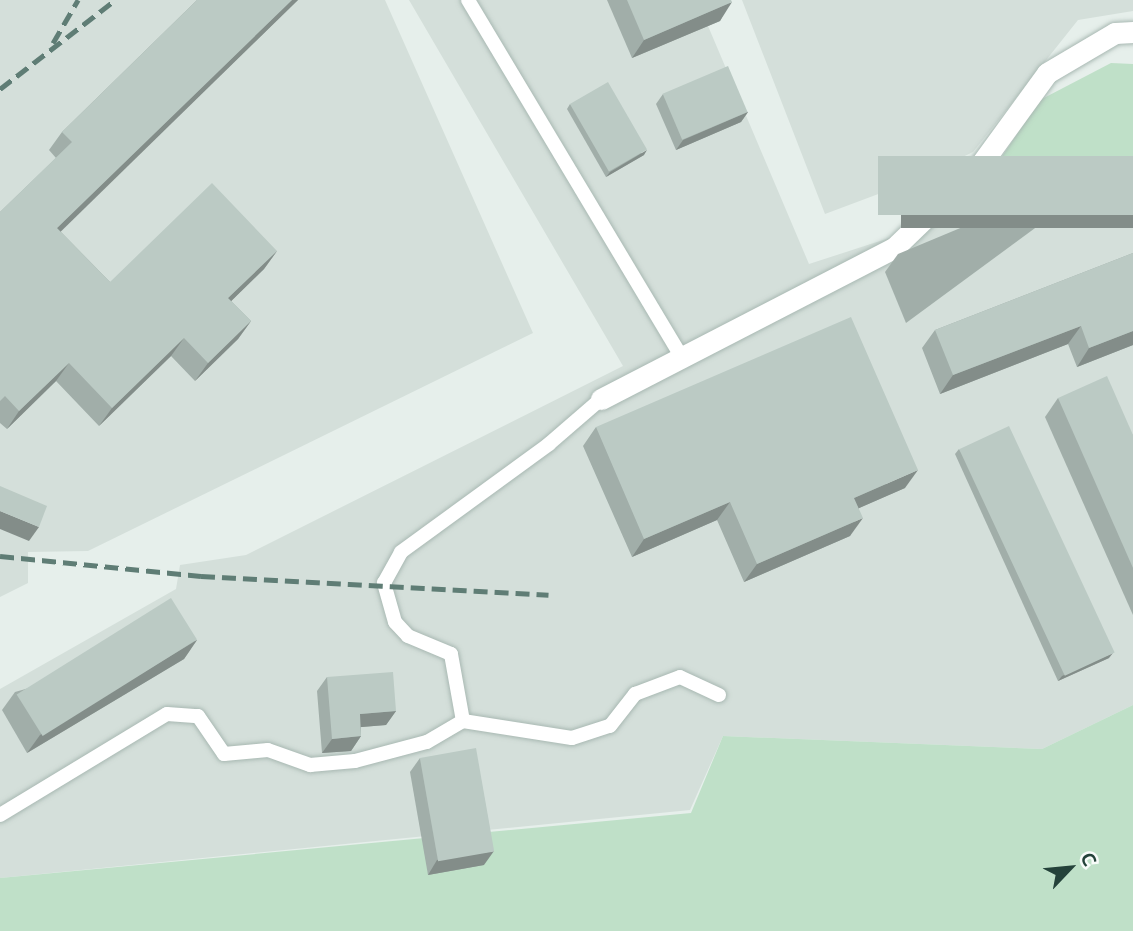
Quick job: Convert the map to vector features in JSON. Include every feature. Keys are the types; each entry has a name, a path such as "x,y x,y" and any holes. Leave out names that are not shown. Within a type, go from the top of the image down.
{"street":[{"path":"601,399 894,248 981,164 1047,73 1115,33 1133,32"}],"lane":[{"path":"468,0 682,358"},
{"path":"463,720 451,654 408,636 395,621 384,583 401,552 538,453 601,399"},
{"path":"0,815 167,715 198,716 224,754 268,750 310,765 355,761 427,742 463,720 572,738 610,726 635,694 680,677 719,695"}],"shaded area":[{"path":"0,0 385,0 533,333 88,551 28,552 28,583 0,597"},
{"path":"409,0 697,0 809,264 1133,159 1133,705 1042,749 723,736 690,810 0,878 0,689 176,589 180,565 246,555 623,366"},
{"path":"742,0 1133,0 1133,11 1078,20 973,152 913,181 825,214"}],"green space":[{"path":"1111,63 1133,64 1133,156 980,189 1040,100"},
{"path":"1133,705 1133,931 0,931 0,878 691,813 723,736 1042,749"}],"building":[{"path":"197,0 292,0 57,228 110,282 212,183 277,251 228,298 251,321 208,363 184,338 112,408 69,363 19,411 5,396 0,401 0,212 72,142 62,132"},
{"path":"627,0 731,0 732,2 644,40"},
{"path":"728,66 748,112 682,140 663,94"},
{"path":"608,82 647,150 609,172 570,104"},
{"path":"878,156 1133,156 1133,215 878,215"},
{"path":"1133,253 1133,331 1089,348 1081,326 953,375 935,330"},
{"path":"851,317 918,470 854,498 863,518 757,564 730,502 644,539 596,427"},
{"path":"1107,376 1133,435 1133,568 1058,398"},
{"path":"1009,426 1115,653 1065,676 959,449"},
{"path":"0,486 47,506 39,527 0,511"},
{"path":"171,598 197,640 43,736 17,694"},
{"path":"393,672 396,711 360,714 361,736 332,739 327,677"},
{"path":"476,748 494,851 438,861 420,758"}],"railway":[{"path":"53,43 78,0"},
{"path":"0,89 115,0"},
{"path":"0,556 201,576 548,595"}]}
